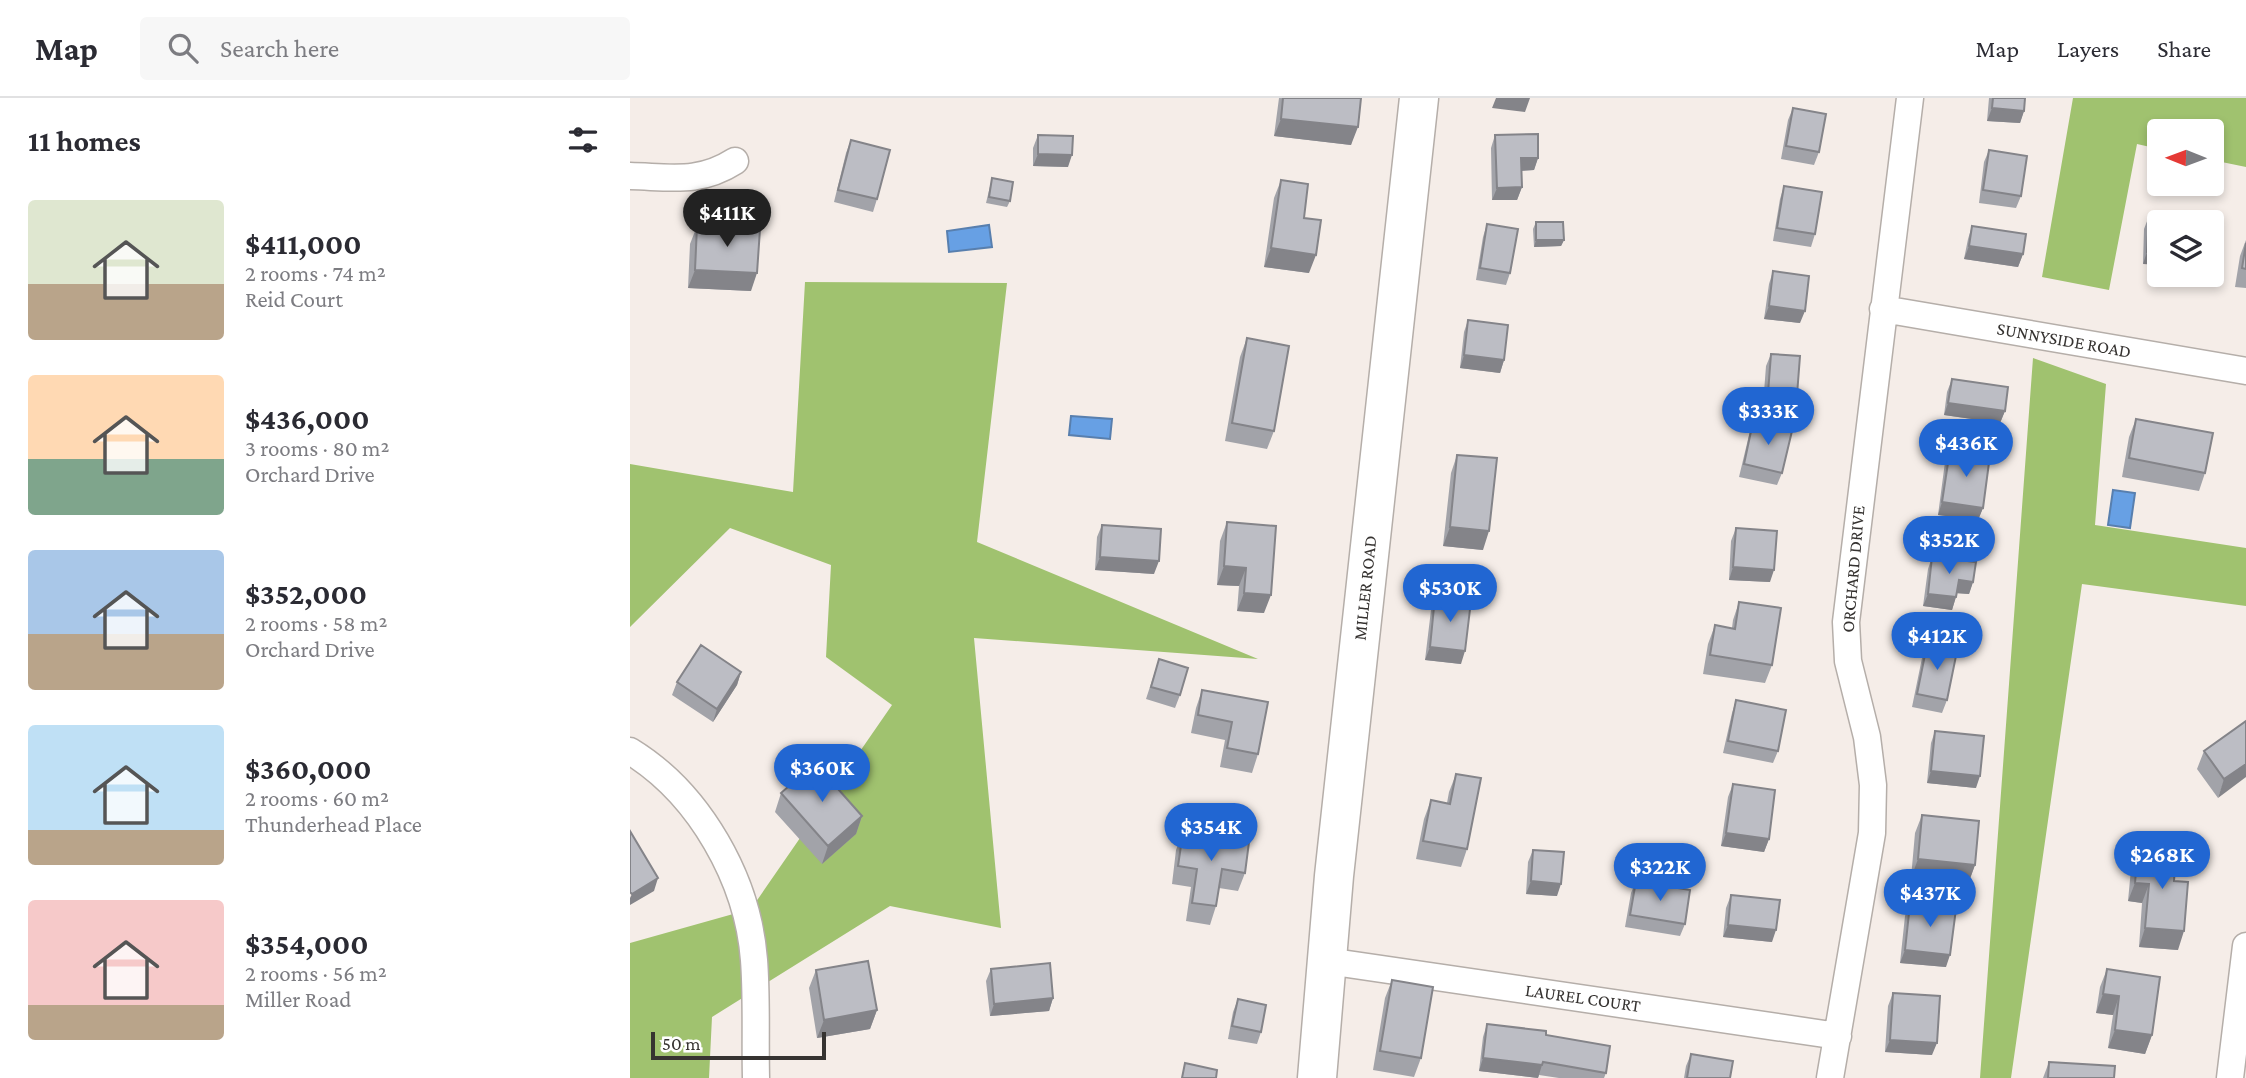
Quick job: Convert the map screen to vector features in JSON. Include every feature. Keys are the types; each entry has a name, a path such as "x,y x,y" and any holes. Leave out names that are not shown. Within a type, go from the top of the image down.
{"street":[{"name":"MILLER ROAD","path":"1317,1078 1327,961 1419,98"},
{"name":"ORCHARD DRIVE","path":"1830,1078 1872,833 1873,785 1867,737 1849,661 1846,622 1910,98"},
{"path":"630,176 695,178 714,174 734,161"},
{"name":"SUNNYSIDE ROAD","path":"1883,309 2246,370"},
{"path":"630,751 671,785 698,814 719,847 736,883 748,920 754,959 756,1078"},
{"path":"2230,1078 2246,946"},
{"name":"LAUREL COURT","path":"1327,961 1838,1036"}],"green space":[{"path":"2073,98 2246,98 2246,167 2224,162 2224,119 2147,119 2147,146 2137,144 2109,290 2042,277"},
{"path":"805,282 1007,283 977,542 1258,659 974,638 1001,928 890,906 712,1017 709,1078 630,1078 630,943 751,909 892,705 826,657 831,565 730,528 630,627 630,464 793,492"},
{"path":"2033,358 2106,384 2095,525 2246,548 2246,606 2082,584 2011,1078 1980,1078"}],"water":[{"path":"989,225 992,247 949,252 947,231"},
{"path":"1071,416 1112,419 1110,439 1069,435"},
{"path":"2113,490 2135,493 2130,528 2108,525"}],"building":[{"path":"1283,98 1361,98 1358,127 1281,119"},
{"path":"1993,98 2025,98 2024,111 1992,108"},
{"path":"1793,108 1826,114 1819,152 1786,146"},
{"path":"1538,134 1538,158 1521,158 1522,187 1497,188 1495,135"},
{"path":"1038,135 1073,136 1072,155 1038,154"},
{"path":"851,140 890,150 877,199 838,190"},
{"path":"1989,150 2027,156 2021,196 1983,190"},
{"path":"992,178 1013,182 1010,201 989,197"},
{"path":"1281,180 1308,184 1304,218 1321,220 1316,255 1271,248"},
{"path":"1784,186 1822,192 1815,234 1777,228"},
{"path":"1536,222 1563,222 1564,240 1536,240"},
{"path":"1487,224 1518,229 1510,273 1480,268"},
{"path":"697,226 760,229 757,273 695,270"},
{"path":"1972,226 2026,234 2023,254 1969,246"},
{"path":"2246,243 2246,269 2242,268"},
{"path":"1773,271 1809,276 1805,311 1769,306"},
{"path":"1468,320 1508,325 1504,360 1464,355"},
{"path":"1247,338 1289,346 1274,431 1232,423"},
{"path":"1771,354 1800,356 1797,395 1768,393"},
{"path":"1952,379 2008,387 2005,411 1948,403"},
{"path":"2136,419 2213,433 2205,473 2129,458"},
{"path":"1753,422 1792,431 1782,473 1744,464"},
{"path":"1950,450 1990,455 1983,508 1942,502"},
{"path":"1457,455 1497,458 1489,531 1450,527"},
{"path":"1227,522 1276,526 1271,595 1244,593 1246,568 1224,566"},
{"path":"1102,525 1161,529 1159,561 1100,557"},
{"path":"1736,528 1777,531 1774,570 1733,567"},
{"path":"1932,557 1976,562 1973,582 1959,580 1956,597 1928,594"},
{"path":"1435,597 1471,601 1465,651 1430,647"},
{"path":"1739,602 1781,608 1772,665 1710,655 1715,625 1735,629"},
{"path":"701,645 741,672 717,709 677,682"},
{"path":"1927,645 1957,651 1947,700 1917,694"},
{"path":"1159,659 1188,668 1180,695 1151,687"},
{"path":"1202,690 1268,702 1258,754 1227,748 1232,722 1198,715"},
{"path":"1736,700 1786,710 1778,751 1728,741"},
{"path":"2246,721 2246,764 2224,779 2204,751"},
{"path":"1935,731 1984,736 1980,776 1931,771"},
{"path":"815,763 862,816 828,846 781,793"},
{"path":"1456,774 1481,778 1467,849 1423,841 1431,800 1450,804"},
{"path":"1733,784 1775,790 1769,839 1726,833"},
{"path":"1922,815 1979,821 1975,865 1918,859"},
{"path":"630,831 658,878 632,894 630,892"},
{"path":"1183,832 1249,842 1245,873 1222,869 1216,906 1192,903 1197,869 1178,866"},
{"path":"1533,850 1564,852 1561,884 1531,881"},
{"path":"2138,850 2176,853 2174,881 2188,882 2184,931 2145,928 2149,884 2135,883"},
{"path":"1636,881 1690,890 1685,924 1630,915"},
{"path":"1731,895 1780,900 1776,930 1728,925"},
{"path":"1910,904 1956,909 1950,955 1905,950"},
{"path":"868,961 877,1010 824,1020 816,970"},
{"path":"1050,963 1053,998 994,1004 991,969"},
{"path":"2107,969 2160,977 2152,1035 2115,1030 2119,996 2103,994"},
{"path":"1392,980 1433,987 1421,1058 1380,1051"},
{"path":"1893,993 1940,996 1937,1043 1890,1040"},
{"path":"1238,999 1266,1005 1261,1032 1232,1026"},
{"path":"1487,1024 1546,1031 1546,1035 1610,1046 1606,1073 1543,1062 1542,1065 1483,1058"},
{"path":"1691,1054 1733,1061 1730,1078 1687,1078"},
{"path":"2049,1062 2115,1066 2114,1078 2048,1078"},
{"path":"1185,1063 1217,1070 1216,1078 1182,1078"}]}
